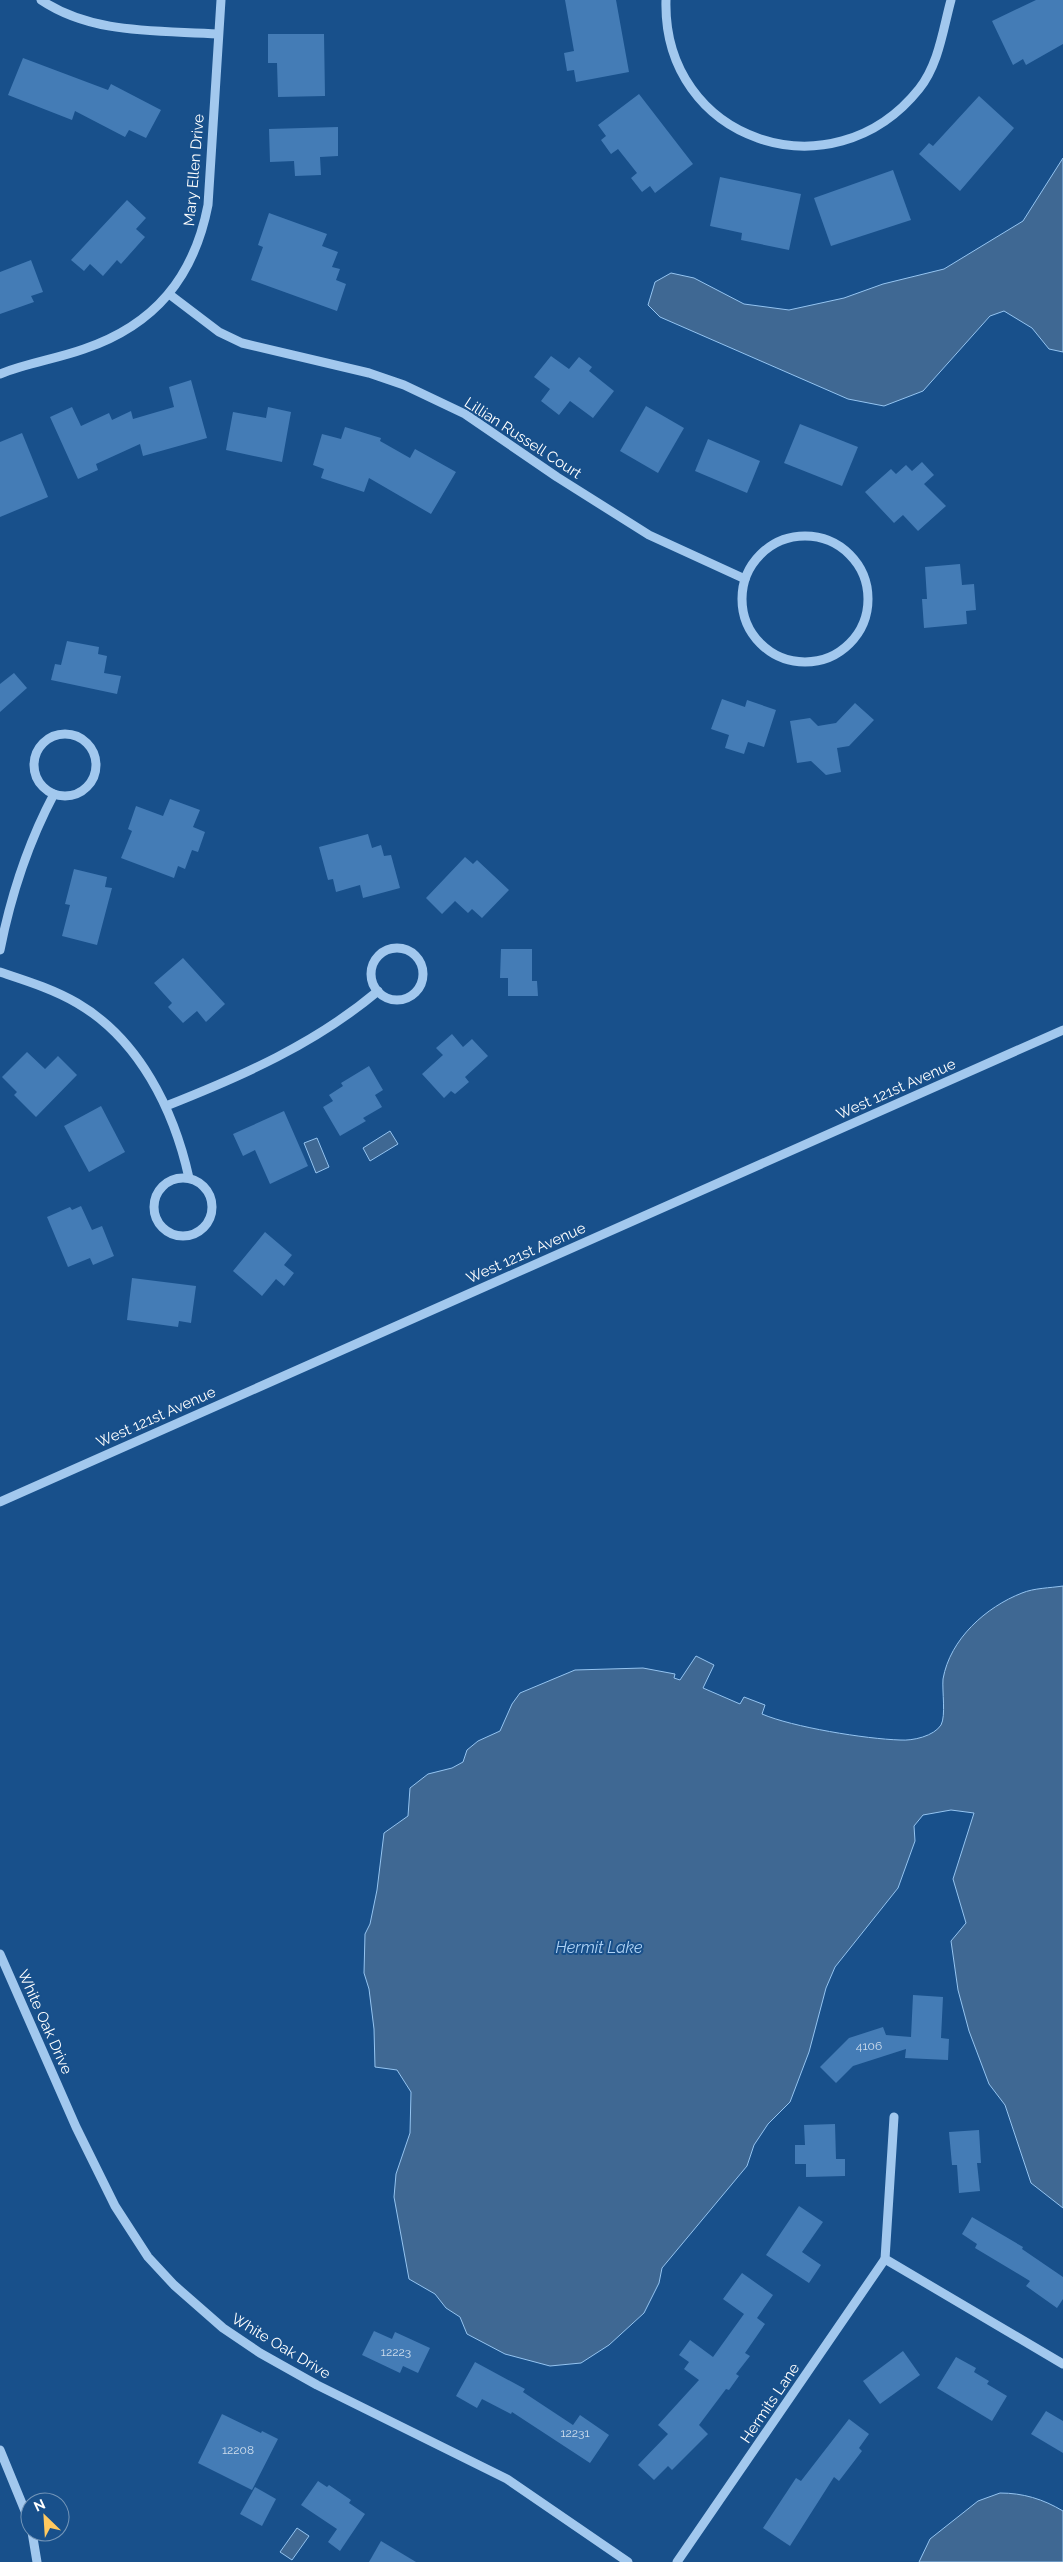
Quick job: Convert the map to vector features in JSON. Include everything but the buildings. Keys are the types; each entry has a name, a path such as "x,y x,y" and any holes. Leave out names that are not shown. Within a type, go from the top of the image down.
{"street":[{"path":"41,0 74,17 107,27 218,34"},
{"name":"Mary Ellen Drive","path":"0,374 14,368 83,350 114,337 138,322 169,294 190,264 202,235 206,212 221,0"},
{"path":"666,0 665,19 672,50 682,75 714,114 759,139 786,146 814,148 848,140 874,129 898,112 920,88 934,63 951,0"},
{"name":"Lillian Russell Court","path":"169,294 219,332 242,342 396,382 465,414 557,477 649,535 745,579"},
{"path":"810,536 831,542 848,553 861,570 868,590 867,611 860,630 847,647 835,654 809,662 789,660 770,652 755,638 745,620 743,606 745,579 755,561 770,546 789,538 810,536"},
{"path":"72,734 81,737 89,744 96,757 96,772 92,781 85,789 76,794 66,796 54,794 39,782 35,773 36,751 43,742 56,735 72,734"},
{"path":"0,950 8,911 33,837 54,794"},
{"path":"398,948 414,954 423,968 421,985 416,992 401,1000 393,1000 378,991 371,976 372,967 382,953 398,948"},
{"path":"0,972 45,987 78,1004 107,1024 125,1042 140,1063 166,1106 190,1178 208,1190 211,1198 211,1216 202,1230 194,1235 176,1236 167,1232 155,1217 155,1198 159,1189 167,1182 176,1178 190,1178"},
{"path":"166,1106 224,1083 286,1054 322,1032 378,991"},
{"name":"West 121st Avenue","path":"0,1502 1063,1030"},
{"name":"White Oak Drive","path":"0,1954 76,2127 115,2206 148,2257 174,2285 223,2328 260,2353 317,2384 507,2479 628,2562"},
{"path":"894,2117 885,2259 1063,2364"},
{"name":"Hermits Lane","path":"677,2562 885,2259"},
{"path":"0,2450 20,2499"},
{"path":"34,2542 37,2562"}],"water":[{"path":"1063,158 1063,352 1049,349 1032,328 1004,311 990,316 923,391 884,406 848,399 660,317 648,305 655,282 671,273 694,278 744,304 789,310 844,298 883,284 944,269 1023,221"},
{"path":"390,1131 398,1144 370,1161 363,1148"},
{"path":"317,1138 329,1167 316,1173 304,1143"},
{"name":"Hermit Lake","path":"1063,1586 1063,2208 1031,2183 1005,2105 989,2084 969,2031 958,1990 951,1941 966,1923 953,1879 974,1813 951,1810 923,1815 914,1826 915,1841 898,1888 835,1967 826,1988 809,2052 790,2102 768,2124 754,2145 747,2166 662,2268 659,2283 644,2313 609,2345 581,2363 550,2366 505,2354 467,2334 460,2317 446,2308 435,2294 409,2279 394,2197 396,2174 410,2133 411,2092 397,2070 375,2067 374,2029 369,1989 364,1973 365,1934 370,1924 377,1890 384,1833 408,1816 410,1788 428,1774 452,1768 463,1762 467,1750 478,1741 500,1731 512,1704 520,1693 575,1670 643,1668 675,1674 674,1678 680,1680 696,1656 714,1665 703,1688 740,1704 744,1697 765,1705 762,1714 775,1719 810,1728 868,1737 917,1739 933,1732 941,1725 944,1710 943,1679 947,1664 953,1651 972,1626 995,1607 1022,1593"},
{"path":"1000,2493 1017,2494 1033,2498 1063,2511 1063,2562 919,2562 930,2539 978,2501"},
{"path":"297,2528 309,2536 292,2560 280,2552"}]}
